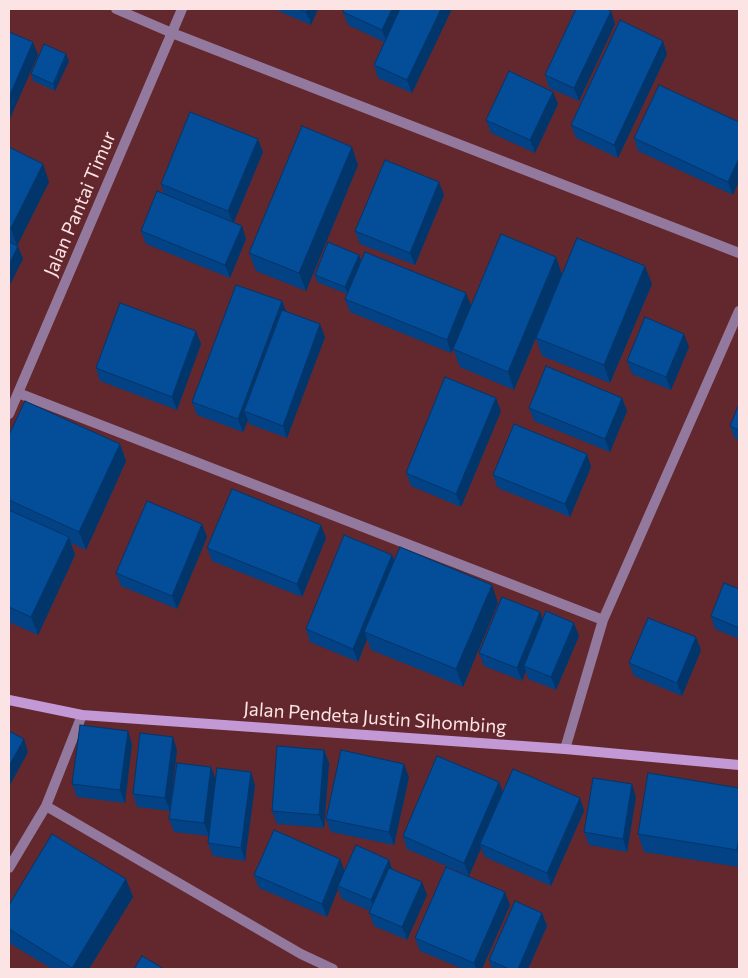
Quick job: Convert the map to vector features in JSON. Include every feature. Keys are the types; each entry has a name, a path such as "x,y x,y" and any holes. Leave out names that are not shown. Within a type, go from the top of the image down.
{"street":[{"path":"116,9 172,33 739,252"},
{"name":"Jalan Pantai Timur","path":"9,414 182,9"},
{"path":"565,749 603,620 739,311"},
{"path":"18,393 603,620"},
{"name":"Jalan Pendeta Justin Sihombing","path":"9,700 82,715 565,749 739,765"},
{"path":"9,868 46,806 82,715"},
{"path":"46,806 300,954 333,969"}],"building":[{"path":"344,9 392,9 382,30 343,12"},
{"path":"400,9 441,9 407,80 374,65"},
{"path":"576,9 606,9 611,11 574,88 545,75"},
{"path":"620,20 663,41 614,145 571,125"},
{"path":"9,32 33,42 9,97"},
{"path":"44,44 66,54 53,84 31,74"},
{"path":"509,71 553,92 530,140 486,120"},
{"path":"659,85 739,122 739,158 728,182 634,138"},
{"path":"190,112 258,139 228,211 161,184"},
{"path":"302,126 352,147 299,273 249,253"},
{"path":"9,147 43,164 11,228 9,227"},
{"path":"385,160 439,182 410,253 355,231"},
{"path":"157,191 242,226 225,265 141,231"},
{"path":"501,234 556,257 508,372 453,349"},
{"path":"577,238 645,266 604,365 536,338"},
{"path":"9,242 18,246 9,265"},
{"path":"328,242 359,255 345,287 315,275"},
{"path":"365,252 466,293 447,340 345,299"},
{"path":"236,285 282,301 238,419 192,402"},
{"path":"120,303 196,331 172,397 96,368"},
{"path":"282,310 320,324 283,426 244,411"},
{"path":"645,317 684,334 666,377 627,361"},
{"path":"546,366 622,398 605,439 529,408"},
{"path":"445,377 496,398 456,494 406,473"},
{"path":"25,401 120,444 79,532 9,500 9,435"},
{"path":"739,404 739,430 730,426"},
{"path":"514,424 587,454 565,504 493,475"},
{"path":"232,489 321,525 297,584 207,548"},
{"path":"147,501 202,524 172,596 116,573"},
{"path":"9,510 69,537 31,617 9,607"},
{"path":"344,535 392,555 353,649 306,629"},
{"path":"400,547 492,585 456,669 364,632"},
{"path":"724,583 739,589 739,628 711,616"},
{"path":"502,597 540,612 517,668 479,653"},
{"path":"546,611 574,623 551,677 524,666"},
{"path":"648,618 696,637 677,683 629,663"},
{"path":"80,725 128,731 120,790 72,784"},
{"path":"9,731 24,739 9,766"},
{"path":"140,733 173,737 165,798 133,794"},
{"path":"277,746 324,750 319,815 272,811"},
{"path":"341,750 404,764 389,832 326,819"},
{"path":"437,756 499,782 464,863 403,836"},
{"path":"177,763 211,767 204,823 169,819"},
{"path":"217,768 251,772 241,848 208,843"},
{"path":"513,769 580,798 547,873 480,844"},
{"path":"648,773 739,788 739,836 737,850 638,834"},
{"path":"593,778 632,784 623,839 584,832"},
{"path":"274,830 340,859 322,904 254,875"},
{"path":"52,834 126,879 72,968 9,929 9,905"},
{"path":"356,845 389,860 371,900 338,886"},
{"path":"446,867 505,892 474,963 415,938"},
{"path":"389,868 422,882 402,927 369,913"},
{"path":"515,901 542,913 518,969 509,969 489,960"},
{"path":"142,956 164,969 134,969"}]}
